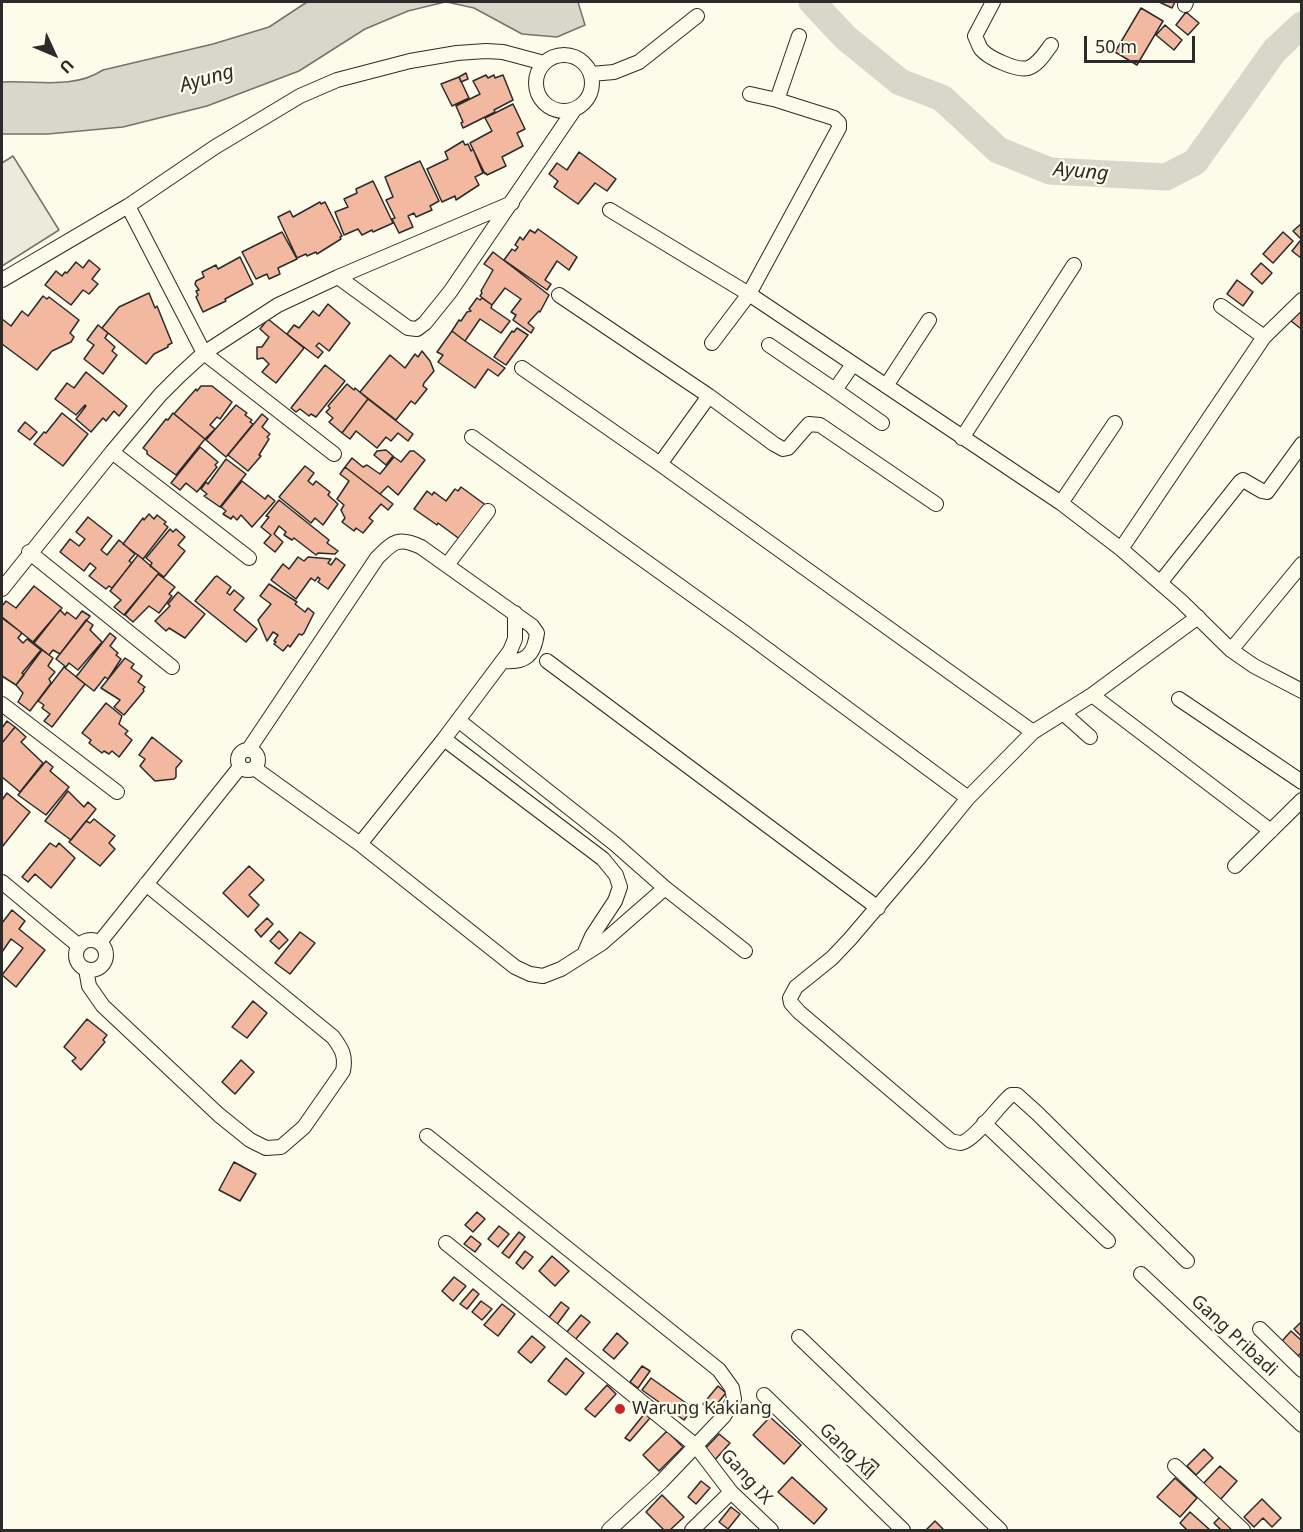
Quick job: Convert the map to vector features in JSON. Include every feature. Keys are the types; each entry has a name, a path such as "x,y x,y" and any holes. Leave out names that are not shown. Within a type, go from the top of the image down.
{"street":[{"path":"993,2 975,36 981,49 990,56 1016,68 1028,68 1037,63 1051,45"},
{"path":"591,74 614,72 639,62 697,16"},
{"path":"777,100 799,36"},
{"path":"2,280 128,206 216,147 300,96 336,80 410,61 457,53 503,52 544,63"},
{"path":"338,277 408,328 417,329 425,323 450,292 574,110 590,95 591,74 582,61 567,55 558,56 544,63 536,78 536,87 543,102 557,111 574,110"},
{"path":"712,343 749,294 839,128 839,123 834,118 750,94"},
{"path":"2,589 29,552 160,394 204,352 278,305 512,202"},
{"path":"128,206 204,352 334,454"},
{"path":"610,210 749,294 1061,503 1160,583 1231,650 1254,666 1302,691"},
{"path":"962,438 1074,265"},
{"path":"559,295 783,449 791,445 809,423 820,425 936,504"},
{"path":"1120,549 1264,337 1302,300"},
{"path":"1221,306 1264,337"},
{"path":"886,386 929,321"},
{"path":"769,345 882,423"},
{"path":"835,390 854,364"},
{"path":"522,368 660,464 1033,732"},
{"path":"660,464 709,396"},
{"path":"1061,503 1115,423"},
{"path":"472,437 708,605 968,798"},
{"path":"1160,583 1240,482 1243,480 1267,492 1302,444"},
{"path":"112,452 249,558"},
{"path":"447,565 488,510"},
{"path":"249,749 257,754 258,764 255,768 247,770 240,767 239,755 249,749 377,558 384,550 400,540 409,541 447,565 532,626 537,633 533,649 522,661 503,661"},
{"path":"29,552 172,667"},
{"path":"1231,650 1302,564"},
{"path":"360,844 503,661 515,639 515,613"},
{"path":"1187,1261 1017,1095 1011,1095 1003,1101 965,1142 951,1142 799,1012 791,1003 790,998 796,987 832,958 878,908 968,798 1033,732 1092,695 1198,617"},
{"path":"546,661 878,908"},
{"path":"1092,695 1271,831"},
{"path":"1179,699 1302,782"},
{"path":"2,704 117,792"},
{"path":"1063,713 1090,737"},
{"path":"458,720 615,844 665,888 745,951"},
{"path":"444,739 603,859 616,874 620,887 615,901 592,936 585,952"},
{"path":"100,942 240,767"},
{"path":"255,768 360,844 515,967 530,974 543,976 554,973 602,943 665,888"},
{"path":"1235,866 1302,800"},
{"path":"603,859 615,844"},
{"path":"2,882 79,946"},
{"path":"86,969 89,986 104,1006 219,1115 250,1140 266,1148 281,1147 304,1127 343,1071 345,1061 343,1050 333,1037 146,884"},
{"path":"602,920 614,933"},
{"path":"89,940 100,942 107,952 103,964 92,970 80,965 76,959 79,946 89,940"},
{"path":"984,1123 1108,1241"},
{"path":"427,1136 719,1370 732,1388 734,1399 724,1416 662,1481 609,1530"},
{"name":"Gang IX","path":"446,1243 696,1446 731,1491 771,1530"},
{"name":"Gang Pribadi","path":"1141,1274 1302,1425"},
{"path":"1260,1329 1302,1370"},
{"path":"799,1337 1000,1530"},
{"name":"Gang XI","path":"764,1395 903,1530"},
{"path":"1175,1467 1243,1530"},
{"path":"692,1530 731,1491"}],"shaded area":[{"path":"13,156 59,230 2,266 2,163"}],"water":[{"path":"307,2 445,2 408,11 365,29 299,71 207,106 123,127 48,134 2,134 2,82 54,83 79,80 103,70 213,44 269,27"},
{"path":"447,2 578,2 585,25 557,37 522,34 474,8"}],"building":[{"path":"1159,2 1175,2 1172,8"},
{"path":"1141,8 1163,21 1137,65 1115,52"},
{"path":"1186,12 1199,23 1188,35 1176,25"},
{"path":"1165,25 1182,40 1174,50 1156,35"},
{"path":"466,73 468,79 461,82 459,77"},
{"path":"486,75 488,78 494,75 495,78 503,75 513,100 463,128 461,123 463,122 456,106 480,94 473,81"},
{"path":"459,77 469,98 452,106 441,84"},
{"path":"513,104 525,129 517,133 523,146 502,157 506,166 487,175 470,143 492,131 485,118"},
{"path":"463,141 465,145 468,144 471,151 473,149 483,173 475,177 479,185 456,200 455,196 442,202 427,169 448,159 445,152"},
{"path":"579,152 616,179 607,191 595,183 578,204 554,187 558,181 549,174 557,163 567,170"},
{"path":"420,161 439,201 430,206 432,210 416,217 414,213 408,216 413,227 399,233 386,200 393,197 385,177"},
{"path":"373,181 393,223 362,235 358,229 344,235 335,212 348,207 344,199 357,193 356,189"},
{"path":"320,202 321,204 325,202 342,236 341,239 317,254 316,252 307,256 306,254 297,258 278,217 290,211 293,217"},
{"path":"1302,223 1302,240 1293,231"},
{"path":"538,229 577,257 569,270 557,261 545,280 551,284 547,290 504,260 512,249 515,251 518,247 515,245 520,237 523,240 530,230 535,233"},
{"path":"282,232 297,259 278,268 280,274 269,279 267,274 256,279 242,252"},
{"path":"1283,232 1293,241 1273,263 1263,254"},
{"path":"1300,241 1302,243 1301,258 1292,251"},
{"path":"493,252 549,295 540,312 528,323 534,328 531,333 513,320 516,315 511,312 521,299 505,288 492,305 480,296 493,270 484,264"},
{"path":"240,257 253,284 203,312 196,297 198,295 196,291 199,290 195,284 204,277 202,272 216,265 218,269"},
{"path":"89,260 100,269 92,279 98,284 89,294 83,290 71,305 45,285 56,271 62,276 76,262 83,268"},
{"path":"1261,263 1272,273 1262,284 1251,274"},
{"path":"1237,280 1253,292 1243,306 1227,294"},
{"path":"149,293 155,308 157,306 172,343 154,354 146,364 102,328 119,307"},
{"path":"43,296 47,299 49,297 79,320 70,333 74,337 71,342 52,351 37,370 2,344 2,319 11,326 22,311 28,316"},
{"path":"477,298 480,300 482,298 492,305 491,308 510,321 501,333 480,319 465,341 452,331 459,320 461,321 467,312 471,311 469,309"},
{"path":"328,304 350,323 329,351 319,343 316,346 323,352 318,358 287,334 294,325 299,328 313,311 319,316"},
{"path":"1302,310 1302,326 1300,328 1291,321"},
{"path":"268,319 304,348 276,383 262,372 269,364 263,358 257,359 257,347 262,347 269,337 260,329"},
{"path":"98,325 108,333 105,338 115,347 112,351 117,355 103,374 84,359 94,345 87,340"},
{"path":"517,328 528,335 506,365 494,357 512,331 514,332"},
{"path":"452,331 505,368 498,376 488,369 475,388 438,362 443,355 437,352"},
{"path":"422,351 434,371 424,383 423,386 427,389 415,404 411,401 396,420 360,392 390,355 405,368 415,354 418,357"},
{"path":"325,365 345,381 316,417 311,414 309,416 300,409 296,412 291,408"},
{"path":"86,372 127,406 119,416 114,411 106,421 103,418 91,432 76,419 85,405 76,415 55,399 67,383 74,388"},
{"path":"347,384 368,399 342,433 329,422 333,418 326,412 330,408 328,406"},
{"path":"201,386 212,386 232,402 220,419 217,417 210,425 215,429 205,439 174,414"},
{"path":"368,399 413,434 408,441 398,433 391,441 386,437 377,448 356,431 350,439 342,433"},
{"path":"236,405 247,413 245,415 252,420 250,422 253,424 226,457 206,440"},
{"path":"62,413 88,434 63,466 34,444"},
{"path":"173,413 205,439 176,475 147,454 143,448"},
{"path":"262,414 268,419 262,427 270,434 267,437 269,439 259,455 261,456 248,471 228,455"},
{"path":"25,422 37,432 30,440 18,431"},
{"path":"200,447 218,462 215,465 217,467 197,492 186,483 180,490 171,483"},
{"path":"386,450 393,456 386,465 374,455 377,451"},
{"path":"410,451 414,451 425,460 398,495 388,486 380,494 345,467 352,458 363,467 367,465 380,474 394,457 401,462"},
{"path":"226,459 246,474 220,507 204,496 207,494 201,489 206,482 208,484"},
{"path":"305,466 314,473 308,481 313,485 316,481 330,492 328,495 338,504 323,525 315,518 311,523 279,497"},
{"path":"345,467 393,504 388,510 381,504 369,518 373,521 363,533 356,528 354,531 342,522 345,518 341,510 344,505 337,499 349,481 340,474"},
{"path":"242,481 265,499 268,495 275,501 252,527 241,515 237,520 233,516 231,519 223,514 226,511 221,507"},
{"path":"461,487 487,506 461,540 414,509 427,491 432,495 434,492 446,501 455,489 458,491"},
{"path":"279,500 329,540 327,543 338,551 335,554 318,553 316,555 294,538 292,540 284,535 286,532 279,526 274,534 283,542 275,552 264,543 271,535 261,527 269,517 266,516"},
{"path":"149,514 154,519 157,515 166,522 164,524 168,527 143,559 123,544 143,518 144,520"},
{"path":"88,517 112,536 101,550 107,555 119,540 135,554 129,561 132,563 112,588 109,586 106,589 89,576 96,568 90,563 84,571 60,552 70,539 79,546 85,539 76,532"},
{"path":"170,529 173,532 176,529 185,537 178,545 185,551 164,577 150,566 152,563 146,558"},
{"path":"138,555 159,573 124,615 114,607 121,600 110,591"},
{"path":"298,557 304,561 308,557 331,559 328,563 331,565 336,558 345,565 328,589 318,582 320,579 318,577 315,581 311,578 296,599 271,580 283,564 289,569"},
{"path":"158,574 175,587 169,594 172,596 159,613 149,606 133,622 125,615"},
{"path":"217,576 231,587 227,593 230,595 234,590 244,598 234,610 257,629 246,642 195,601"},
{"path":"269,584 297,602 295,604 305,612 308,608 314,613 304,633 299,634 290,647 288,645 283,651 274,644 278,635 273,632 267,641 258,620 271,604 260,596"},
{"path":"34,586 62,608 33,642 2,617 2,606 6,601 16,608"},
{"path":"178,592 205,614 185,638 169,628 166,631 155,621 170,606 168,604"},
{"path":"60,610 65,615 67,612 76,619 82,611 90,616 60,654 53,650 49,655 34,643"},
{"path":"2,618 22,633 18,638 23,643 27,639 41,650 22,673 24,675 16,685 2,676"},
{"path":"86,620 93,625 90,630 102,642 78,670 69,663 66,667 56,659"},
{"path":"110,633 116,638 110,646 121,659 108,679 105,677 94,691 76,677"},
{"path":"42,650 53,658 48,666 55,672 49,679 51,683 30,711 18,702 23,693 16,685"},
{"path":"125,658 134,664 131,668 142,676 138,682 145,687 124,715 114,707 120,700 101,688"},
{"path":"64,667 85,684 52,727 44,721 50,714 42,708 44,705 38,701"},
{"path":"106,703 122,716 119,724 128,731 125,734 132,740 119,757 112,751 109,754 104,751 102,753 89,743 91,740 82,733"},
{"path":"7,721 15,727 2,743 2,728"},
{"path":"15,727 26,737 21,742 43,763 20,792 2,777 2,743"},
{"path":"152,737 182,761 176,768 174,779 155,781 140,766 145,759 139,755"},
{"path":"46,761 53,767 50,771 69,787 46,815 18,795"},
{"path":"68,791 84,807 88,802 96,809 71,840 45,821"},
{"path":"7,793 30,812 2,847 2,800"},
{"path":"94,819 115,836 109,843 115,849 100,866 69,842 86,821 90,823"},
{"path":"50,843 56,847 59,843 75,858 51,888 35,874 28,882 22,877"},
{"path":"249,866 264,880 249,895 259,905 248,917 223,893"},
{"path":"12,910 25,921 19,929 45,950 16,987 2,975 23,948 11,939 2,952 2,923"},
{"path":"267,918 273,924 261,937 255,930"},
{"path":"279,931 288,940 279,949 270,941"},
{"path":"300,932 315,943 290,974 275,963"},
{"path":"253,1001 267,1013 247,1038 232,1027"},
{"path":"87,1019 107,1035 103,1040 105,1042 81,1070 72,1061 76,1058 64,1047"},
{"path":"241,1060 254,1072 235,1094 222,1082"},
{"path":"234,1162 256,1174 240,1201 219,1190"},
{"path":"477,1212 485,1219 473,1232 465,1225"},
{"path":"499,1226 509,1234 498,1247 488,1239"},
{"path":"519,1232 525,1237 509,1258 502,1253"},
{"path":"471,1236 481,1244 475,1252 464,1244"},
{"path":"525,1251 533,1257 523,1269 516,1263"},
{"path":"552,1256 569,1271 555,1286 539,1271"},
{"path":"454,1277 466,1286 453,1301 442,1291"},
{"path":"473,1289 479,1294 467,1309 460,1304"},
{"path":"481,1301 492,1309 482,1320 472,1312"},
{"path":"561,1302 569,1308 555,1327 547,1320"},
{"path":"502,1304 515,1314 498,1336 484,1325"},
{"path":"581,1315 590,1322 575,1340 566,1333"},
{"path":"1302,1321 1302,1337 1294,1329"},
{"path":"1291,1331 1302,1341 1302,1352 1298,1356 1282,1341"},
{"path":"617,1333 628,1343 614,1359 603,1350"},
{"path":"532,1336 545,1347 531,1363 518,1352"},
{"path":"566,1358 584,1373 566,1395 548,1381"},
{"path":"642,1366 650,1371 638,1388 630,1382"},
{"path":"651,1378 693,1408 684,1420 642,1390"},
{"path":"607,1385 616,1394 595,1417 585,1409"},
{"path":"718,1386 726,1393 711,1411 703,1404"},
{"path":"645,1413 650,1418 630,1441 625,1438"},
{"path":"770,1417 801,1445 784,1464 753,1435"},
{"path":"667,1431 683,1447 659,1471 643,1455"},
{"path":"719,1434 730,1443 713,1462 702,1452"},
{"path":"1204,1449 1213,1458 1196,1475 1187,1466"},
{"path":"872,1459 879,1465 867,1479 860,1472"},
{"path":"1220,1466 1237,1481 1220,1500 1202,1485"},
{"path":"792,1477 827,1509 814,1524 778,1492"},
{"path":"1175,1478 1197,1498 1180,1517 1157,1497"},
{"path":"701,1481 710,1488 696,1504 688,1497"},
{"path":"662,1495 684,1517 670,1530 664,1530 646,1512"},
{"path":"1262,1499 1281,1518 1272,1527 1263,1518 1254,1527 1244,1517"},
{"path":"731,1507 740,1514 728,1529 719,1522"},
{"path":"1190,1512 1210,1530 1187,1530 1180,1523"},
{"path":"1220,1517 1232,1530 1221,1530 1214,1523"},
{"path":"935,1521 943,1529 926,1530"}],"waterway":[{"name":"Ayung","path":"812,2 846,38 900,82 942,98 998,150 1050,171 1166,177 1195,162 1275,50 1302,25"}],"place":[{"name":"Warung Kakiang","path":"620,1409"}]}
